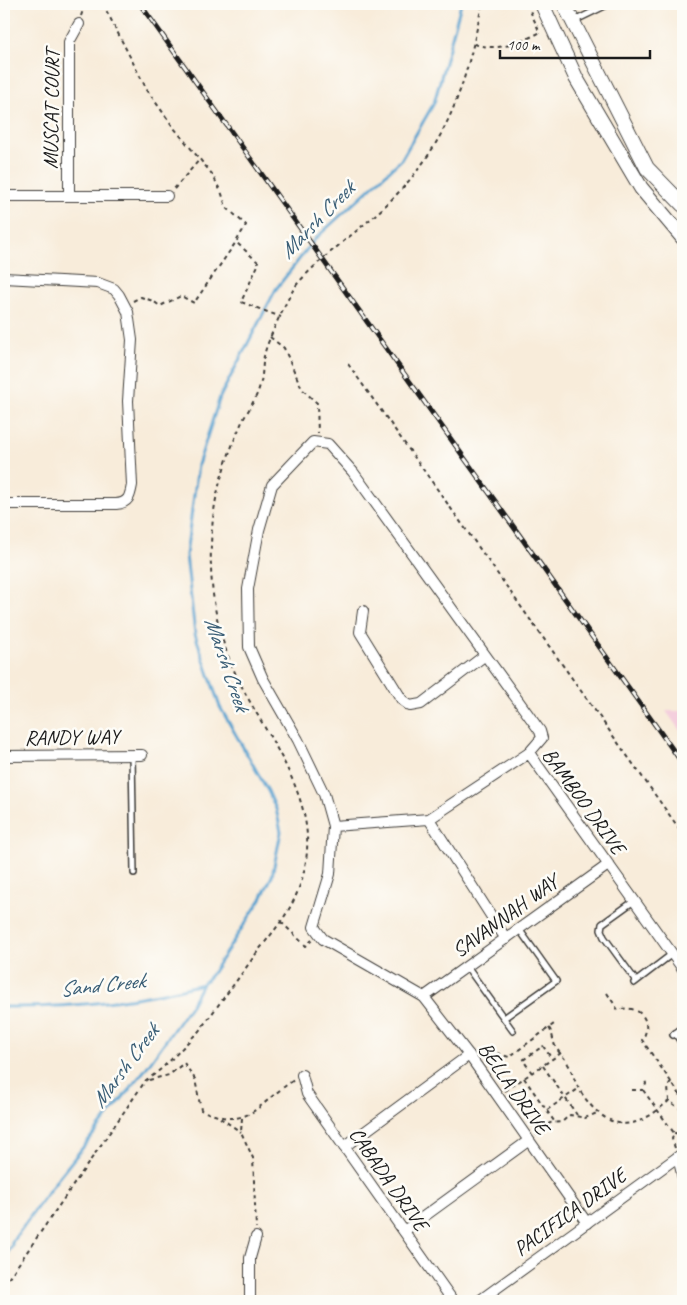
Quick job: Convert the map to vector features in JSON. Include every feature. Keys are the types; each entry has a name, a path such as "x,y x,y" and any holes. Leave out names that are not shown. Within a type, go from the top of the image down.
{"street":[{"path":"542,4 576,78 641,188 683,238"},
{"path":"564,4 647,168 683,205"},
{"name":"MUSCAT COURT","path":"69,196 69,42 79,24"},
{"path":"4,196 167,196"},
{"path":"4,278 98,283 114,289 128,312 132,340 128,401 132,485 130,497 124,503 116,504 4,504"},
{"path":"319,933 314,927 330,874 333,826 324,794 298,740 263,679 249,647 248,589 259,530 272,485 313,442 328,444 353,472 540,731 542,738 529,753"},
{"path":"363,611 360,632 402,700 410,706 421,704 484,656"},
{"name":"BAMBOO DRIVE","path":"333,826 429,819 529,753 683,969"},
{"name":"RANDY WAY","path":"4,756 137,755"},
{"path":"429,819 506,939"},
{"name":"SAVANNAH WAY","path":"424,997 608,865"},
{"name":"BELLA DRIVE","path":"319,933 323,939 424,997 472,1059 587,1223"},
{"path":"344,1147 472,1059"},
{"name":"CABADA DRIVE","path":"302,1074 306,1094 453,1301"},
{"path":"404,1231 528,1141"},
{"path":"681,1157 683,1178"},
{"name":"PACIFICA DRIVE","path":"479,1301 681,1157"},
{"path":"250,1301 250,1258 256,1236"}],"lane":[{"path":"572,22 609,4"},
{"path":"134,873 137,755"},
{"path":"634,901 602,924 601,930 635,982 672,954"},
{"path":"504,1018 556,981 519,929"},
{"path":"467,967 513,1031"},
{"path":"683,1027 674,1034 683,1045"}],"path":[{"path":"103,4 147,90 212,174 226,207 246,225 194,303 181,296 160,306 142,297 124,305"},
{"path":"527,4 540,33"},
{"path":"474,44 496,48 510,46 553,27"},
{"path":"167,196 200,159"},
{"path":"236,242 259,263 241,302 281,317"},
{"path":"270,337 284,348 302,389 317,403 318,443"},
{"path":"348,364 683,834"},
{"path":"281,922 306,946 319,933"},
{"path":"608,993 618,1010 625,1008 637,1009 644,1016 646,1025 645,1035 642,1040 683,1099"},
{"path":"472,1059 493,1052 509,1057 554,1024"},
{"path":"549,1028 554,1034 556,1048 561,1053 579,1089 598,1113 610,1122 624,1125 646,1118 669,1101"},
{"path":"532,1073 523,1060 543,1046 552,1059"},
{"path":"498,1096 561,1053"},
{"path":"146,1080 169,1075 184,1063 195,1079 201,1110 220,1118 241,1132"},
{"path":"542,1066 578,1115"},
{"path":"220,1118 242,1118 268,1101 276,1091 302,1074"},
{"path":"524,1078 555,1122"},
{"path":"643,1090 646,1084 645,1079"},
{"path":"669,1101 668,1087 671,1082"},
{"path":"547,1110 579,1089"},
{"path":"632,1090 643,1090"},
{"path":"643,1090 674,1133 680,1134 683,1137"},
{"path":"669,1101 683,1111"},
{"path":"528,1141 550,1123 562,1122 570,1115 578,1115 585,1118 598,1113"},
{"path":"242,1118 241,1132 253,1158 256,1236"},
{"path":"674,1133 672,1139 681,1157"}],"shaded area":[{"path":"666,711 683,711 683,735"}],"waterway":[{"name":"Marsh Creek","path":"4,1258 12,1246 12,1242 56,1181 144,1071 191,1005 202,984 211,975 261,899 272,876 281,832 276,809 268,791 220,707 195,634 186,555 198,465 220,397 276,289 315,239 401,160 434,103 461,4"},
{"name":"Sand Creek","path":"4,1007 79,1005 153,995 202,984"}],"railway":[{"path":"140,4 683,764"}]}
